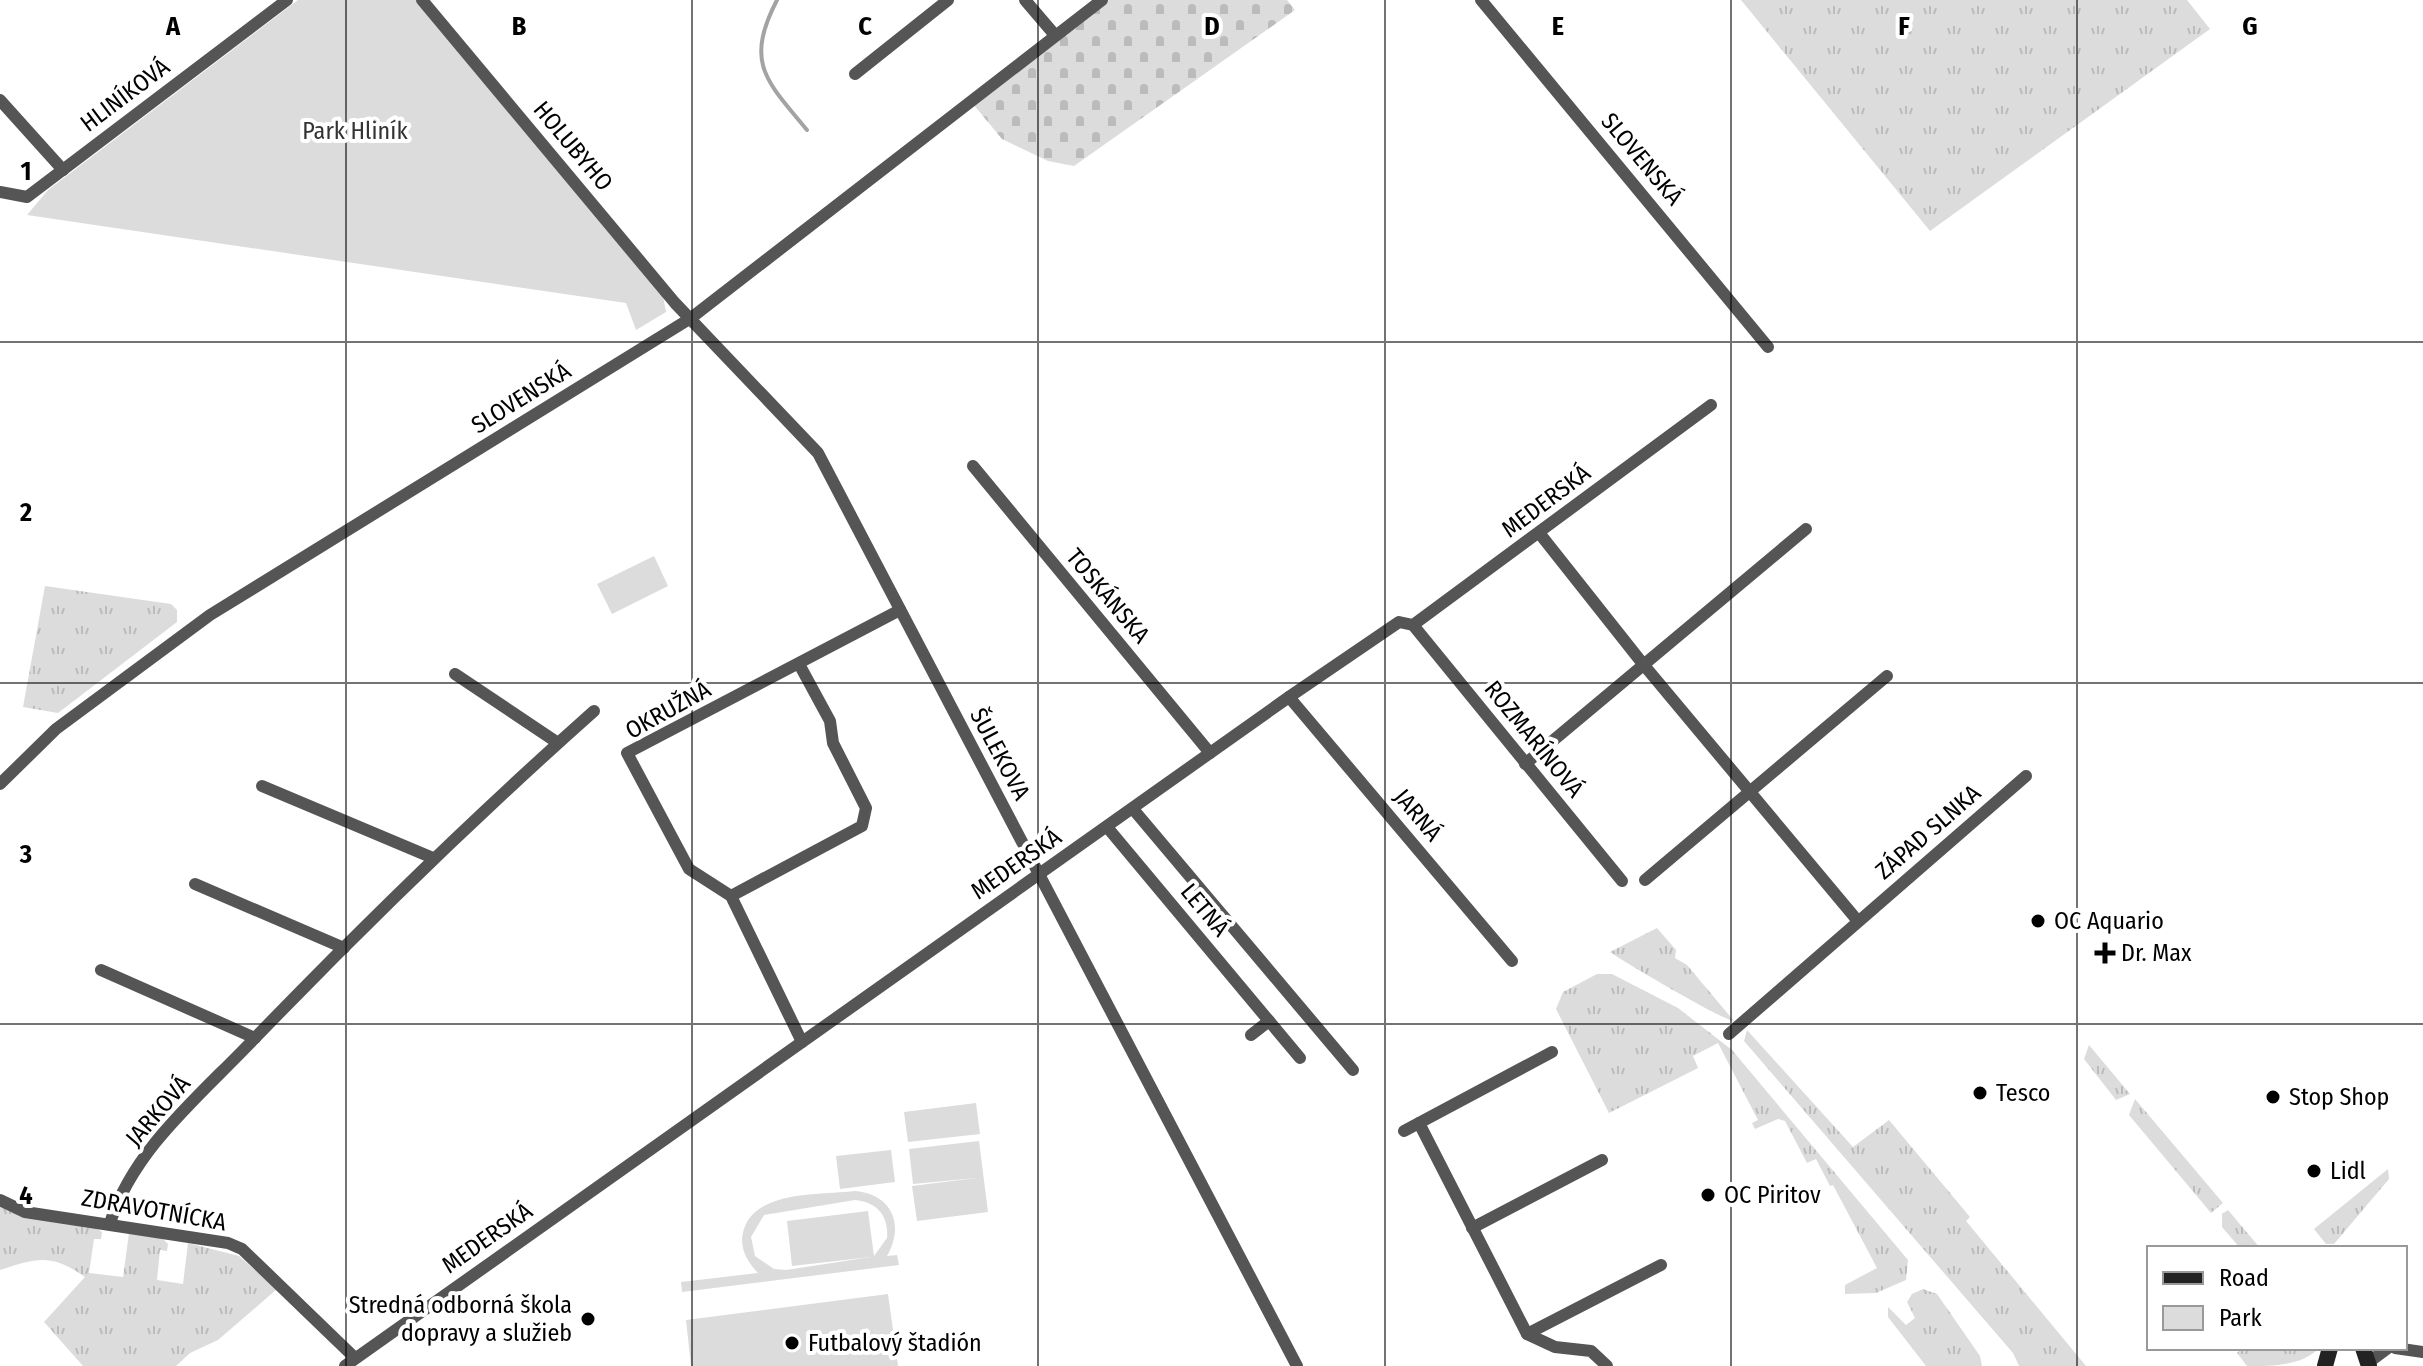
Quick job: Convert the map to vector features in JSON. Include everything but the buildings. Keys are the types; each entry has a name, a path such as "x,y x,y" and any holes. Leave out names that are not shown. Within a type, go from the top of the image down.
{"street":[{"name":"HLINÍKOVÁ","path":"0,192 27,197 287,0"},
{"name":"HOLUBYHO","path":"422,0 691,318"},
{"path":"855,74 948,0"},
{"path":"1025,0 1054,34"},
{"name":"SLOVENSKÁ","path":"0,784 56,729 210,615 691,318 1054,34 1102,0"},
{"name":"SLOVENSKÁ","path":"1481,0 1768,347"},
{"path":"0,100 63,170"},
{"name":"ŠULEKOVA","path":"691,318 818,453 1297,1366"},
{"name":"MEDERSKÁ","path":"350,1362 1289,697 1399,622 1413,625 1711,405"},
{"name":"TOSKÁNSKA","path":"973,466 1210,753"},
{"path":"1525,764 1806,529"},
{"path":"1540,534 1643,664 1857,920"},
{"name":"OKRUŽNÁ","path":"731,896 689,869 627,753 900,610"},
{"name":"ROZMARÍNOVÁ","path":"1413,625 1622,881"},
{"path":"799,664 830,721 833,743 866,808 862,826 731,896 802,1042"},
{"path":"455,674 558,743"},
{"path":"1645,880 1887,676"},
{"name":"JARNÁ","path":"1289,697 1512,961"},
{"name":"JARKOVÁ","path":"110,1223 119,1194 164,1131 433,858 594,711"},
{"name":"ZÁPAD SLNKA","path":"1729,1034 2026,776"},
{"path":"262,786 433,858"},
{"path":"1133,809 1353,1070"},
{"name":"LETNÁ","path":"1107,827 1300,1058"},
{"path":"195,884 344,948"},
{"path":"101,970 255,1038"},
{"path":"1251,1035 1269,1021"},
{"path":"1404,1131 1552,1052"},
{"path":"1419,1123 1527,1334 1538,1342 1591,1351 1607,1366"},
{"path":"1472,1228 1602,1160"},
{"name":"ZDRAVOTNÍCKA","path":"0,1200 25,1212 189,1235 242,1249 350,1362"},
{"path":"1527,1334 1661,1265"},
{"path":"1555,1319 1554,1336 1562,1347"}],"green space":[{"name":"Park Hliník","path":"298,0 416,0 663,296 666,312 636,330 626,303 27,215 48,190"},
{"path":"1109,0 1287,0 1295,10 1074,166 1048,161 1002,139 973,104"},
{"path":"1741,0 2187,0 2210,29 1930,231"},
{"path":"654,556 668,586 612,614 597,584"},
{"path":"45,586 171,604 177,610 177,622 58,713 23,707"},
{"path":"1657,928 1676,950 1675,958 1687,965 1734,1021 1694,1002 1610,952"},
{"path":"1597,974 1612,974 1678,1008 1732,1050 1908,1260 1906,1280 1876,1293 1845,1294 1845,1285 1877,1268 1833,1185 1830,1186 1816,1159 1807,1163 1785,1121 1778,1119 1755,1129 1752,1123 1758,1120 1718,1043 1693,1056 1698,1068 1609,1113 1556,1009 1563,992"},
{"path":"1747,1030 1853,1147 1889,1120 1970,1217 1966,1221 2086,1366 2019,1366 2013,1353 1744,1041"},
{"path":"2089,1045 2130,1094 2116,1100 2084,1059"},
{"path":"2135,1099 2223,1203 2211,1213 2129,1115"},
{"path":"976,1103 980,1134 908,1142 904,1112"},
{"path":"979,1141 988,1212 917,1221 912,1186 976,1178 913,1184 909,1149"},
{"path":"891,1150 895,1182 840,1189 836,1156"},
{"path":"2388,1169 2389,1179 2334,1244 2326,1244 2314,1229"},
{"path":"855,1191 878,1198 892,1213 895,1233 887,1256 897,1255 899,1265 682,1292 681,1282 758,1273 745,1253 742,1236 751,1216 762,1207 809,1194","holes":["863,1201 875,1207 886,1223 887,1238 874,1256 868,1211 787,1221 792,1266 871,1257 786,1270 774,1269 755,1256 751,1237 764,1215"]},
{"path":"0,1205 95,1227 102,1232 101,1239 94,1239 89,1273 123,1277 129,1233 163,1239 168,1244 167,1251 160,1250 157,1280 183,1284 188,1243 239,1256 277,1289 218,1340 190,1353 176,1366 83,1366 44,1322 85,1277 63,1264 44,1260 0,1270"},
{"path":"2228,1210 2258,1246 2238,1246 2222,1227 2222,1214"},
{"path":"1923,1289 1937,1294 1980,1356 1982,1366 1926,1366 1888,1317 1888,1307 1906,1325 1915,1318 1907,1302 1912,1294"},
{"name":"Futbalový štadión","path":"888,1294 898,1366 691,1366 686,1320"},
{"path":"2239,1350 2317,1350 2295,1362 2276,1365 2247,1366 2237,1353"}],"waterway":[{"path":"777,0 767,22 761,56 771,84 807,130"}],"place":[{"name":"OC Aquario","path":"2038,921"},
{"name":"Dr. Max","path":"2105,953"},
{"name":"Tesco","path":"1980,1093"},
{"name":"Stop Shop","path":"2273,1097"},
{"name":"Lidl","path":"2314,1171"},
{"name":"OC Piritov","path":"1708,1195"},
{"name":"Stredná odborná škola dopravy a služieb","path":"588,1319"},
{"name":"Futbalový štadión","path":"792,1343"}]}
